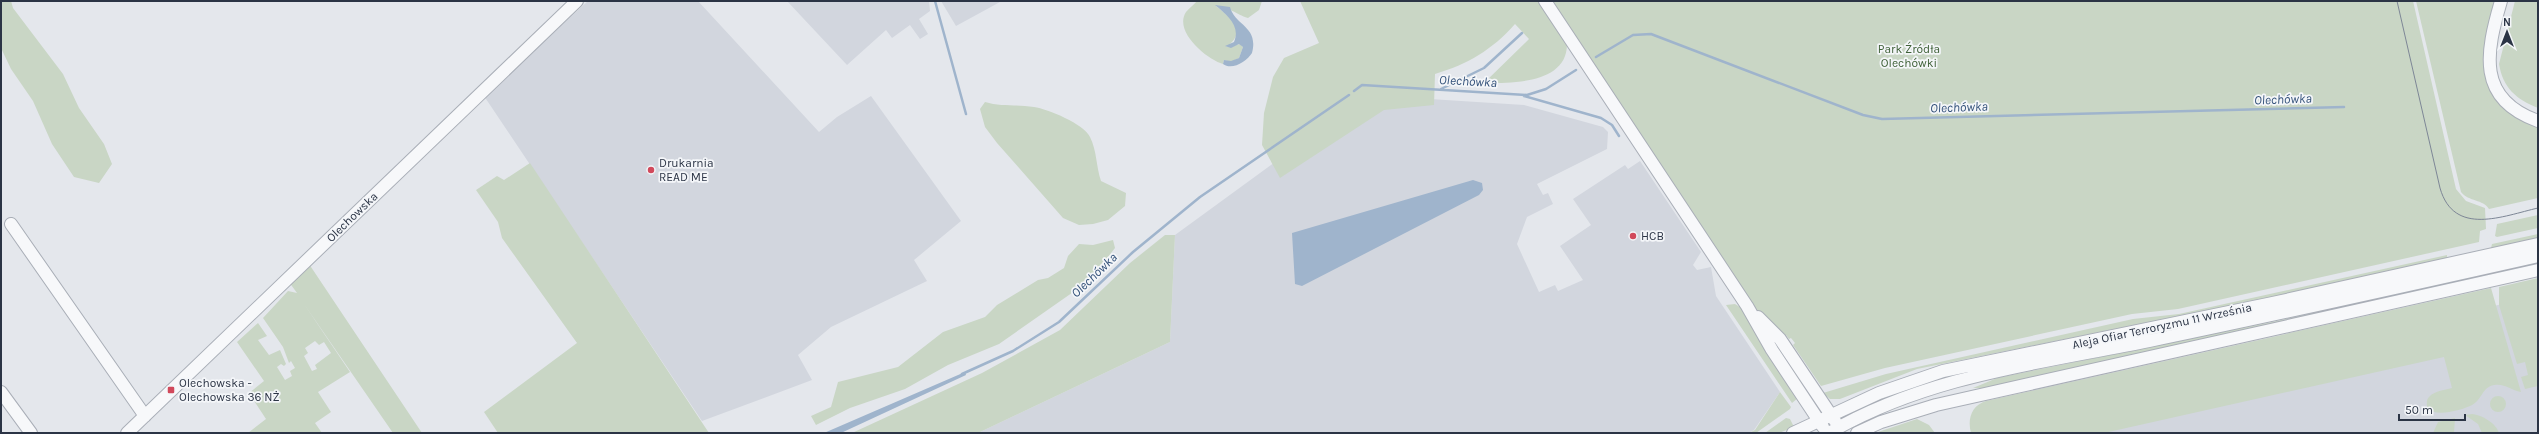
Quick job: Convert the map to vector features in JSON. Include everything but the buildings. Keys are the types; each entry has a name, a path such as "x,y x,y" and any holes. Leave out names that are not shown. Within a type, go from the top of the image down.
{"street":[{"name":"Olechowska","path":"126,433 577,1"},
{"path":"1546,1 1747,306 1772,350 1819,420 1832,431"},
{"path":"2500,1 2488,51 2491,77 2504,100 2522,114 2538,121"},
{"path":"11,224 145,416"},
{"name":"Aleja Ofiar Terroryzmu 11 Września","path":"1794,433 1831,414 1896,386 1943,371 2268,304 2538,244"},
{"name":"Aleja Ofiar Terroryzmu 11 Września","path":"1832,431 1888,402 1960,380 2270,316 2538,256"},
{"path":"1857,433 1881,422 1936,405 2538,270"},
{"path":"1747,306 1780,339 1831,414 1832,431"},
{"path":"1,392 31,433"}],"shaded area":[{"path":"588,1 698,1 819,132 837,117 871,96 961,221 914,260 927,281 831,327 798,355 812,380 702,421 484,96"},
{"path":"787,1 929,1 930,11 919,19 928,34 920,39 910,25 892,38 886,30 847,65"},
{"path":"941,1 999,1 1000,2 956,26"},
{"path":"1367,95 1524,105 1603,127 1608,132 1607,149 1537,184 1543,195 1548,193 1553,204 1527,217 1517,244 1539,292 1555,285 1558,291 1583,280 1560,246 1591,225 1573,199 1625,165 1628,169 1640,161 1701,252 1693,265 1697,270 1711,267 1716,296 1780,392 1754,430 1749,433 978,433 1170,342 1175,235"},
{"path":"2538,296 2538,433 1985,433 2298,350"}],"green space":[{"path":"1,1 11,1 13,8 63,74 79,108 104,144 112,164 99,183 74,177 52,144 33,101 11,69 1,48"},
{"path":"1197,1 1262,1 1259,10 1248,18 1226,8 1216,6 1232,20 1235,25 1236,36 1226,47 1240,44 1243,47 1239,58 1231,62 1224,60 1223,64 1201,51 1188,36 1184,28 1183,20 1186,12"},
{"path":"1300,1 1538,1 1567,44 1565,57 1558,67 1548,74 1536,78 1509,83 1484,83 1529,39 1515,24 1488,49 1479,55 1458,66 1435,74 1434,105 1384,110 1280,178 1262,145 1264,113 1273,77 1284,58 1319,43"},
{"name":"Park Źródła Olechówki","path":"1550,1 2413,1 2456,189 2466,201 2485,208 2486,229 2480,231 2479,242 2178,309 2132,314 1885,368 1821,386 1793,345 1795,343 1791,338 1789,339 1786,335 1783,336 1760,314 1745,295"},
{"path":"2416,1 2496,1 2485,41 2484,65 2486,77 2492,89 2509,110 2527,122 2538,126 2538,198 2489,209 2461,192"},
{"path":"2515,1 2538,1 2538,108 2523,101 2512,92 2504,80 2499,64"},
{"path":"985,102 1040,108 1065,118 1081,127 1090,137 1092,142 1101,181 1126,193 1125,206 1108,220 1093,224 1079,225 1063,218 997,143 985,127 980,109"},
{"path":"530,163 709,433 498,433 484,412 577,343 502,238 498,222 476,190 497,176 504,180"},
{"path":"2538,215 2538,228 2497,237 2495,236 2497,224"},
{"path":"2538,234 2538,238 2491,248 2492,244"},
{"path":"1165,235 1175,235 1170,342 978,433 852,433 982,373 1060,330 1130,263"},
{"path":"1113,240 1115,248 1089,281 999,344 948,365 905,389 850,408 816,425 811,416 831,407 838,382 898,367 943,332 985,317 997,305 1038,280 1048,278 1064,268 1068,256 1079,244 1093,245"},
{"path":"2447,255 2447,258 2267,298 1917,369 1840,399 1830,399 1823,393 1886,374 2133,319 2179,314"},
{"path":"309,264 422,433 393,433 304,304 350,372 318,392 331,412 315,423 322,433 248,433 266,419 249,393 264,381 237,342 258,323 267,336 258,340 269,355 280,350 286,364 284,366 281,364 277,367 285,380 292,376 290,371 295,368 291,361 289,363 283,347 263,318 288,291 297,293 289,282","holes":["315,341 319,345 324,342 331,353 315,365 317,369 312,371 304,356 308,353 305,348"]},
{"path":"2487,274 2487,277 1989,388 1973,388 1997,378 2272,322"},
{"path":"2538,278 2538,386 2525,389 2521,377 2528,375 2525,362 2517,364 2499,305 2499,287"},
{"path":"2491,288 2521,392 2504,386 2490,386 2475,403 2462,409 2443,413 2428,409 2427,404 2430,396 2452,388 2444,357 2104,433 1971,433 1970,418 1972,413 1977,406 1986,401"},
{"path":"1735,304 1743,309 1798,398 1792,403 1726,305"},
{"path":"1780,392 1791,407 1790,409 1756,433 1749,433 1755,430"},
{"path":"2495,396 2501,396 2506,401 2504,410 2501,412 2495,412 2490,407 2490,401"},
{"path":"2472,414 2488,420 2495,426 2499,433 2482,433 2478,424 2465,415"},
{"path":"1786,418 1790,419 1794,427 1779,433 1765,433"},
{"path":"2455,418 2454,433 2433,433 2438,422"},
{"path":"1917,419 1929,425 1935,433 1875,433"}],"water":[{"path":"1215,5 1230,7 1252,37 1252,53 1247,59 1235,66 1227,66 1223,64 1224,60 1231,61 1239,58 1243,47 1239,44 1231,48 1225,46 1234,42 1236,31 1232,21"},
{"path":"1473,180 1482,183 1483,190 1479,195 1302,286 1295,284 1292,233"},
{"path":"965,372 966,375 841,433 824,433"}],"waterway":[{"path":"935,1 966,114"},
{"path":"1441,89 1484,68 1522,33"},
{"name":"Olechówka","path":"1596,57 1633,35 1651,34 1863,115 1882,119 2344,107"},
{"name":"Olechówka","path":"1354,91 1362,85 1527,95 1546,89 1576,70"},
{"name":"Olechówka","path":"962,374 1013,351 1059,322 1133,252 1200,197 1349,95"},
{"path":"1524,96 1601,118 1612,125 1619,136"}],"tram line":[{"path":"2397,1 2440,188 2447,203 2456,213 2468,218 2481,219 2495,218 2538,208"}],"place":[{"name":"Drukarnia READ ME","path":"651,170"},
{"name":"HCB","path":"1633,236"},
{"name":"Olechowska - Olechowska 36 NŻ","path":"171,390"}]}
